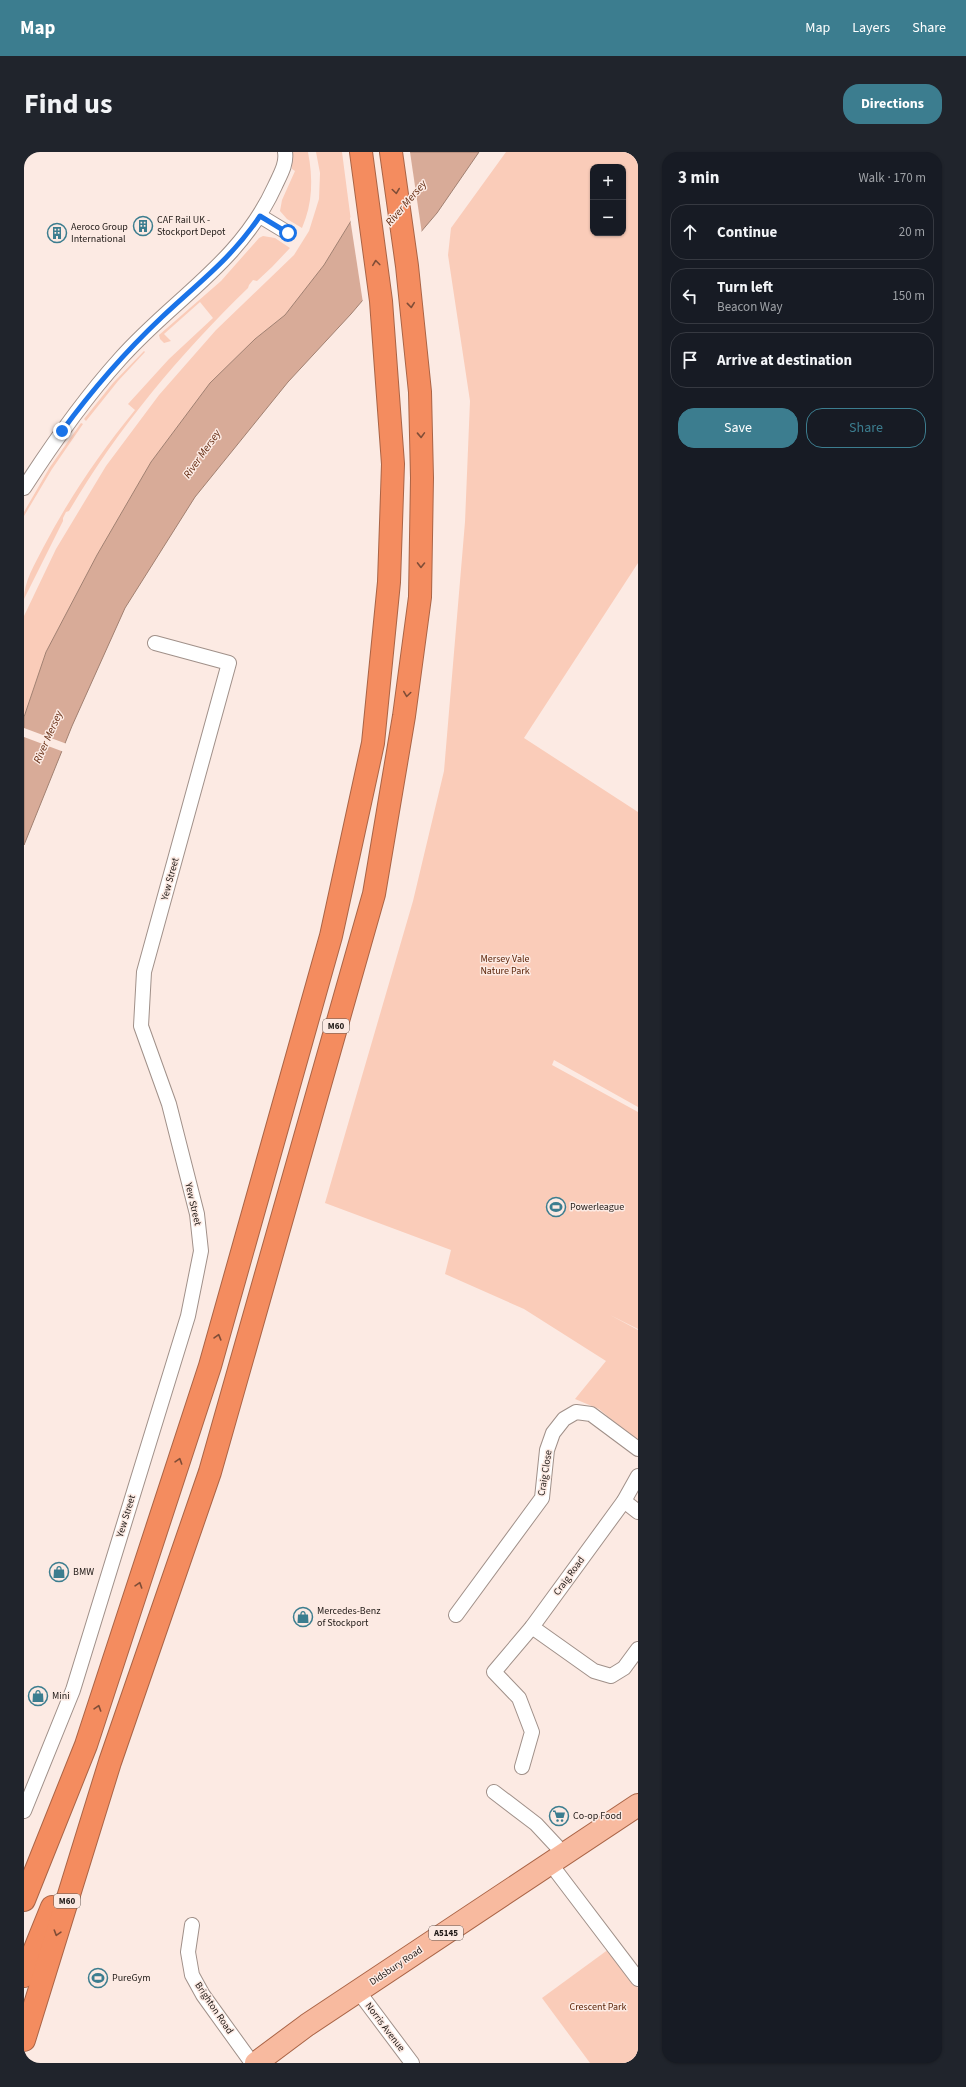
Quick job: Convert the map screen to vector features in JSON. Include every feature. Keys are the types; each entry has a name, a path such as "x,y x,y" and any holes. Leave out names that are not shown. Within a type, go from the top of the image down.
{"highway":[{"name":"M60","path":"24,2040 110,1762 210,1472 374,894 404,716 420,597 422,478 420,392 408,266 391,152"},
{"name":"M60","path":"24,1900 86,1745 210,1366 331,936 373,743 389,582 393,464 381,301 362,162"},
{"name":"M60","path":"24,1875 86,1745"},
{"name":"M60","path":"24,1976 110,1762"}],"main road":[{"name":"Didsbury Road","path":"256,2063 307,2025 638,1805"}],"street":[{"path":"24,488 50,447 94,389 145,333 220,266 245,237 260,216 283,169 285,152"},
{"path":"260,216 288,233"},
{"name":"Yew Street","path":"24,1811 73,1690 188,1316 201,1251 197,1214 169,1104 141,1026 144,972 229,663 155,642"},
{"name":"Craig Close","path":"456,1615 542,1498 547,1450 553,1433 564,1418 576,1412 591,1414 638,1449"},
{"name":"Craig Road","path":"522,1766 532,1732 520,1698 494,1672 532,1627 624,1501 638,1476"},
{"path":"624,1501 638,1512"},
{"path":"532,1627 594,1671 611,1676 624,1668 638,1649"},
{"path":"494,1792 536,1824 557,1859 638,1979"},
{"name":"Brighton Road","path":"192,1925 188,1952 190,1968 196,1985 252,2063"},
{"name":"Norris Avenue","path":"358,1992 412,2063"}],"green space":[{"path":"292,152 308,152 310,162 310,200 306,219 302,228 287,219 280,211 282,200 295,171 292,169"},
{"path":"316,152 342,152 351,221 324,265 285,315 255,339 210,383 151,462 97,555 46,652 24,717 24,616 56,549 106,466 159,395 216,330 294,255 309,231 319,199 320,173"},
{"name":"Mersey Vale Nature Park","path":"506,152 638,152 638,563 524,738 638,812 638,1107 554,1060 552,1065 638,1112 638,1329 610,1315 638,1330 638,1442 599,1409 575,1399 606,1361 524,1309 445,1274 451,1250 325,1203 413,901 444,771 465,522 470,401 448,255 451,228"},
{"path":"263,236 275,238 290,248 257,281 253,280 248,288 198,339 129,422 88,480 69,511 66,512 63,521 24,599 24,592 30,573 63,511 97,459 135,410 128,404 169,359 213,318 200,302 164,334 171,341 164,343 160,339 159,335 221,281 259,238"},
{"path":"144,351 145,352 118,381 86,421 84,419 113,383"},
{"path":"81,423 83,424 52,469 24,516 24,512 50,467"},
{"name":"Crescent Park","path":"609,1949 638,1988 638,2063 590,2063 542,1998"}],"water":[{"name":"River Mersey","path":"409,152 479,152 437,213 351,314 288,382 195,497 125,608 72,726 24,845 24,717 46,652 97,555 151,462 210,383 255,339 285,315 324,265 351,221"}],"pier":[{"path":"406,152 410,152 422,234 363,303 350,218"},
{"path":"24,728 67,744 64,752 24,737"}],"place":[{"name":"CAF Rail UK - Stockport Depot","path":"143,226"},
{"name":"Aeroco Group International","path":"57,233"},
{"name":"Powerleague","path":"556,1207"},
{"name":"BMW","path":"59,1572"},
{"name":"Mercedes-Benz of Stockport","path":"303,1617"},
{"name":"Mini","path":"38,1696"},
{"name":"Co-op Food","path":"559,1816"},
{"name":"PureGym","path":"98,1978"}],"route":[{"path":"62,431 74,414 121,357 164,315 220,266 245,237 260,216 288,233"}]}
